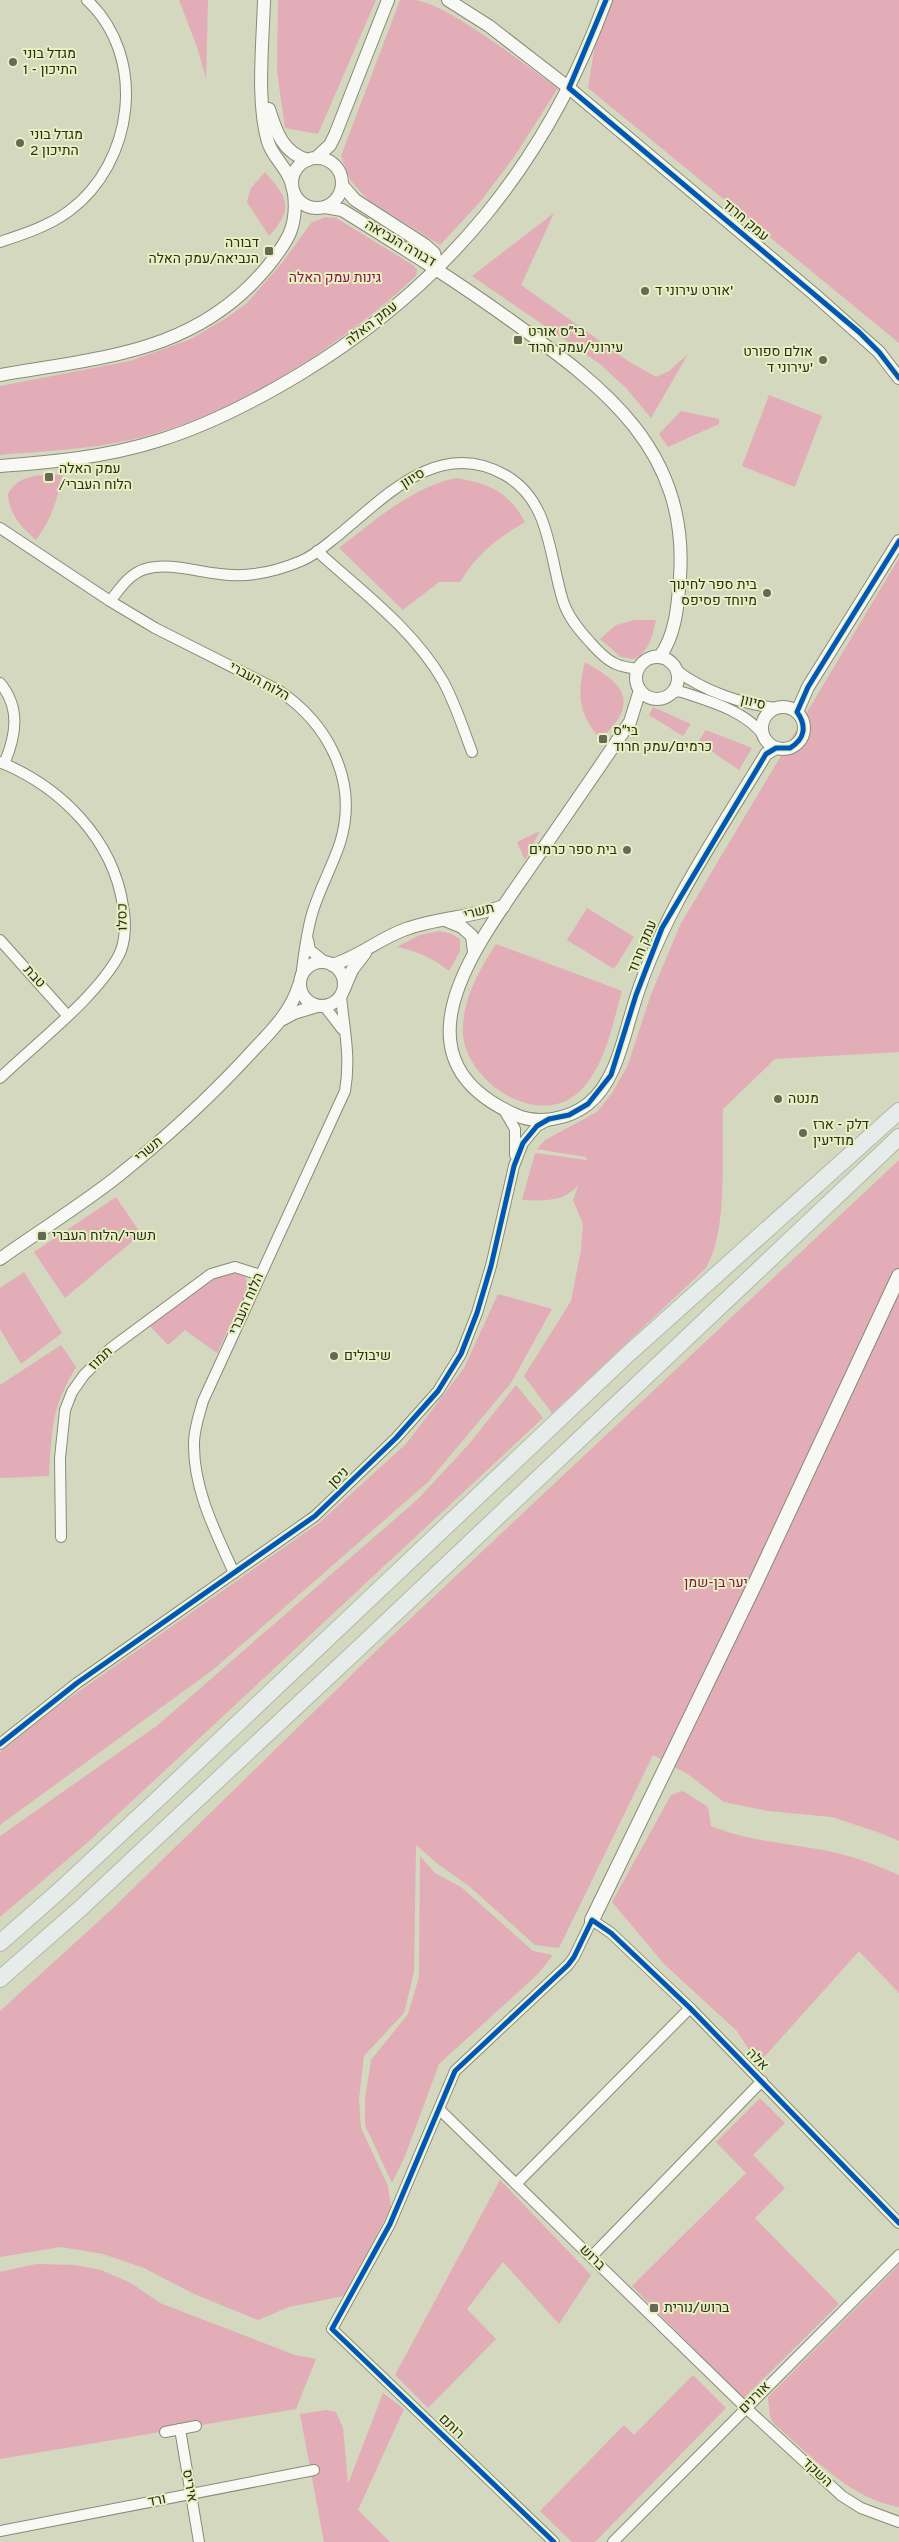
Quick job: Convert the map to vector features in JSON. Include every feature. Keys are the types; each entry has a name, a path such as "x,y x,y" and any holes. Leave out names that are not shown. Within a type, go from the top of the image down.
{"highway":[{"path":"0,1943 59,1892 132,1824 626,1355 899,1111"},
{"path":"0,1979 75,1913 360,1647 899,1137"}],"main road":[{"path":"592,1920 755,1584 899,1276"}],"street":[{"path":"0,242 32,232 70,211 99,182 111,163 120,141 127,96 124,72 117,45 106,23 87,0"},
{"path":"263,88 275,130 294,155 312,159 324,159 338,169 342,185 337,198 325,207 311,207 304,204 293,189 289,175 269,144 263,88 264,0"},
{"path":"0,375 93,359 161,343 203,324 250,286 280,251 294,223 293,189 296,170 330,145 388,0"},
{"name":"עמק חרוד","path":"448,0 489,26 568,88 859,332 879,352 899,378"},
{"name":"עמק האלה","path":"0,466 88,458 122,451 156,442 215,419 254,400 325,359 385,315 438,269 478,225 518,172 551,121 568,88 606,0"},
{"name":"דבורה הנביאה","path":"342,185 355,200 425,245 437,258 438,269"},
{"name":"דבורה הנביאה","path":"325,207 342,210 438,269"},
{"path":"438,269 572,363 614,401 646,441 669,488 676,512 680,542 679,597 671,634 660,656 653,657 646,660 638,669 636,676 640,690 645,696 657,699 670,694 678,682 676,670 667,660 653,657"},
{"name":"סיוון","path":"110,601 124,583 146,568 162,567 242,576 281,569 304,560 317,552 415,475 451,463 490,468 522,488 534,502 542,520 564,602 570,616 599,652 615,664 638,669"},
{"path":"0,476 7,470 19,465"},
{"name":"הלוח העברי","path":"2,530 110,601 204,654 278,690 296,702 328,740 338,762 344,784 344,826 308,931 300,981"},
{"path":"797,712 808,687 899,541"},
{"path":"317,552 392,619 427,657 453,700 472,752"},
{"name":"סיוון","path":"676,670 690,680 744,702 776,708"},
{"path":"0,683 12,703 15,715 15,732 2,763"},
{"name":"עמק חרוד","path":"640,690 630,722 474,952 452,1000 449,1036 452,1054 468,1083 488,1100 504,1110 519,1116 550,1119 569,1115 588,1104 611,1075 636,995 662,928 766,754 776,748"},
{"name":"סיוון","path":"670,694 678,691 685,693 740,715 756,725 764,736"},
{"path":"776,708 790,709 797,712 804,726 801,739 790,748 776,748 764,736 762,729 765,717 776,708"},
{"name":"כסלו","path":"0,1078 97,987 120,952 125,914 121,890 108,857 90,828 47,788 2,763"},
{"name":"תשרי","path":"329,963 345,961 403,930 480,914 504,906"},
{"path":"445,920 462,927 472,936 474,952"},
{"path":"308,931 310,950 329,963 341,973 342,992 336,1002 321,1006 304,999 300,981 310,965 329,963"},
{"name":"טבת","path":"0,940 67,1014"},
{"name":"תשרי","path":"342,992 352,970 370,947"},
{"name":"תשרי","path":"0,1259 117,1177 155,1145 230,1075 281,1020 295,999 300,981"},
{"name":"הלוח העברי","path":"234,1573 204,1502 194,1444 204,1401 345,1091 348,1069 342,992"},
{"name":"הלוח העברי","path":"321,1006 340,1024 346,1040"},
{"name":"תשרי","path":"281,1020 294,1013 321,1006"},
{"name":"ניסן","path":"504,1110 515,1129 514,1166"},
{"name":"ניסן","path":"0,1744 77,1683 315,1516 396,1438 438,1391 461,1354 477,1314 491,1266 514,1166 528,1134 550,1119"},
{"name":"תמוז","path":"61,1537 60,1458 64,1410 72,1392 84,1375 111,1348 211,1274 235,1267 260,1275"},
{"path":"439,2109 455,2071 568,1965 592,1920"},
{"name":"אלה","path":"592,1920 611,1933 690,2008 899,2223"},
{"path":"516,2184 690,2008"},
{"path":"590,2257 762,2081"},
{"name":"ברוש","path":"439,2109 746,2407"},
{"name":"רותם","path":"439,2109 411,2178 376,2251 332,2329 554,2542"},
{"name":"אורנים","path":"613,2542 899,2255"},
{"name":"השקד","path":"746,2407 842,2496 861,2508 899,2522"},
{"path":"165,2432 196,2426"},
{"name":"איריס","path":"180,2429 199,2542"},
{"name":"ורד","path":"0,2531 314,2470"}],"green space":[{"path":"179,0 208,0 206,78 197,47"},
{"path":"278,0 376,0 318,134 285,128 277,71"},
{"path":"400,0 416,0 448,13 488,38 558,88 514,157 480,202 440,245 368,200 351,181 341,156"},
{"path":"602,0 899,0 899,343 588,88"},
{"path":"265,172 279,189 285,203 282,218 269,236 247,202 251,188"},
{"path":"554,213 521,285 628,361 656,377 669,371 688,354 651,418 627,389 600,364 472,276"},
{"name":"גינות עמק האלה","path":"325,217 336,218 413,265 417,270 416,276 386,303 318,354 281,377 203,416 164,431 110,444 0,455 0,386 130,361 191,339 228,317 247,303 282,263 311,223"},
{"path":"769,395 822,416 795,487 742,466"},
{"path":"681,411 719,419 719,424 668,447 659,434"},
{"path":"50,474 62,475 60,485 50,516 36,540 17,520 11,508 8,494 16,484 26,478"},
{"path":"456,478 488,486 505,496 525,522 489,547 460,582 439,582 403,610 339,548 380,516 409,497 424,489"},
{"path":"899,558 899,1052 775,1059 723,1109 721,1214 713,1253 705,1269 552,1413 524,1376 571,1301 581,1250 583,1224 573,1200 579,1184 567,1194 553,1199 522,1200 535,1153 587,1160 586,1157 537,1149 545,1140 597,1112 612,1093 628,1065 650,997 680,925"},
{"path":"634,620 656,620 652,637 644,652 634,659 621,657 600,639 616,625"},
{"path":"585,662 607,676 619,687 624,702 616,722 601,740 588,721 581,703 580,694"},
{"path":"653,707 691,724 683,736 649,715"},
{"path":"706,730 752,748 739,770 698,742"},
{"path":"540,831 525,860 517,842"},
{"path":"587,908 634,937 614,969 567,940"},
{"path":"439,931 452,934 460,939 460,951 449,971 437,962 424,956 397,947 420,935"},
{"path":"496,944 622,991 607,1044 596,1069 580,1091 564,1102 546,1106 527,1103 508,1096 492,1085 478,1070 468,1053 463,1035 463,1023 468,999 483,965"},
{"name":"יער בן-שמן","path":"899,1160 899,1841 832,1817 768,1811 724,1802 689,1775 653,1755 559,1948 535,1945 469,1886 438,1864 416,1845 414,1972 404,2013 364,2056 359,2099 361,2128 388,2186 391,2208 344,2296 289,2307 258,2320 192,2293 144,2268 103,2254 61,2247 0,2257 0,2011 111,1910 376,1651"},
{"path":"116,1197 141,1234 65,1298 34,1252"},
{"path":"24,1272 62,1333 21,1364 0,1329 0,1288"},
{"path":"234,1273 244,1275 249,1286 217,1353 185,1330 168,1345 150,1326 210,1280"},
{"path":"498,1294 552,1309 511,1383 428,1482 214,1669 0,1825 0,1752 58,1706 319,1523 406,1444 464,1368"},
{"path":"61,1345 76,1367 62,1395 54,1420 49,1476 0,1478 0,1385"},
{"path":"516,1385 543,1418 88,1842 0,1917 0,1836 158,1725 418,1499 469,1444"},
{"path":"683,1791 708,1807 711,1826 752,1838 843,1854 899,1875 899,1993 859,1951 758,2064 737,2031 665,1965 612,1902 671,1795"},
{"path":"420,1856 435,1873 461,1887 533,1951 553,1955 538,1974 439,2064 405,2156 392,2183 365,2125 365,2100 371,2060 408,2014 419,1977"},
{"path":"760,2098 785,2123 753,2155 785,2188 755,2218 839,2304 743,2399 632,2286 746,2173 716,2142"},
{"path":"500,2180 591,2275 559,2324 503,2262 467,2309 496,2339 428,2408 395,2375"},
{"path":"36,2264 75,2265 101,2270 131,2283 160,2303 295,2355 316,2359 296,2409 0,2459 0,2272"},
{"path":"899,2265 899,2507 864,2495 817,2462 774,2424 770,2417 768,2397"},
{"path":"693,2375 726,2408 595,2542 572,2542 540,2511 624,2425 634,2435"},
{"path":"383,2393 404,2409 358,2510 390,2542 324,2542 300,2414 326,2410 336,2412 343,2428 348,2484"}],"cycle path":[{"path":"606,0 569,88 859,332 879,352 899,378"},
{"path":"0,1744 77,1683 315,1516 396,1438 438,1391 461,1354 477,1313 491,1266 514,1166 523,1143 537,1126 549,1119 569,1115 588,1104 611,1075 636,995 662,928 766,754 776,748 790,748 799,741 803,727 797,712 808,687 899,541"},
{"path":"554,2542 332,2329 390,2224 455,2071 568,1965 574,1957 592,1920 611,1933 690,2008 899,2223"}],"place":[{"name":"מגדל בוני התיכון - 1","path":"13,62"},
{"name":"מגדל בוני התיכון 2","path":"20,143"},
{"name":"דבורה הנביאה/עמק האלה","path":"269,251"},
{"name":"אורט עירוני ד'","path":"645,291"},
{"name":"בי״ס אורט עירוני/עמק חרוד","path":"518,340"},
{"name":"אולם ספורט עירוני ד'","path":"823,360"},
{"name":"עמק האלה /הלוח העברי","path":"49,477"},
{"name":"בית ספר לחינוך מיוחד פסיפס","path":"767,593"},
{"name":"בי״ס כרמים/עמק חרוד","path":"603,739"},
{"name":"בית ספר כרמים","path":"627,850"},
{"name":"מנטה","path":"778,1099"},
{"name":"דלק - ארז מודיעין","path":"803,1133"},
{"name":"תשרי/הלוח העברי","path":"42,1236"},
{"name":"שיבולים","path":"334,1356"},
{"name":"ברוש/נורית","path":"654,2308"}]}
